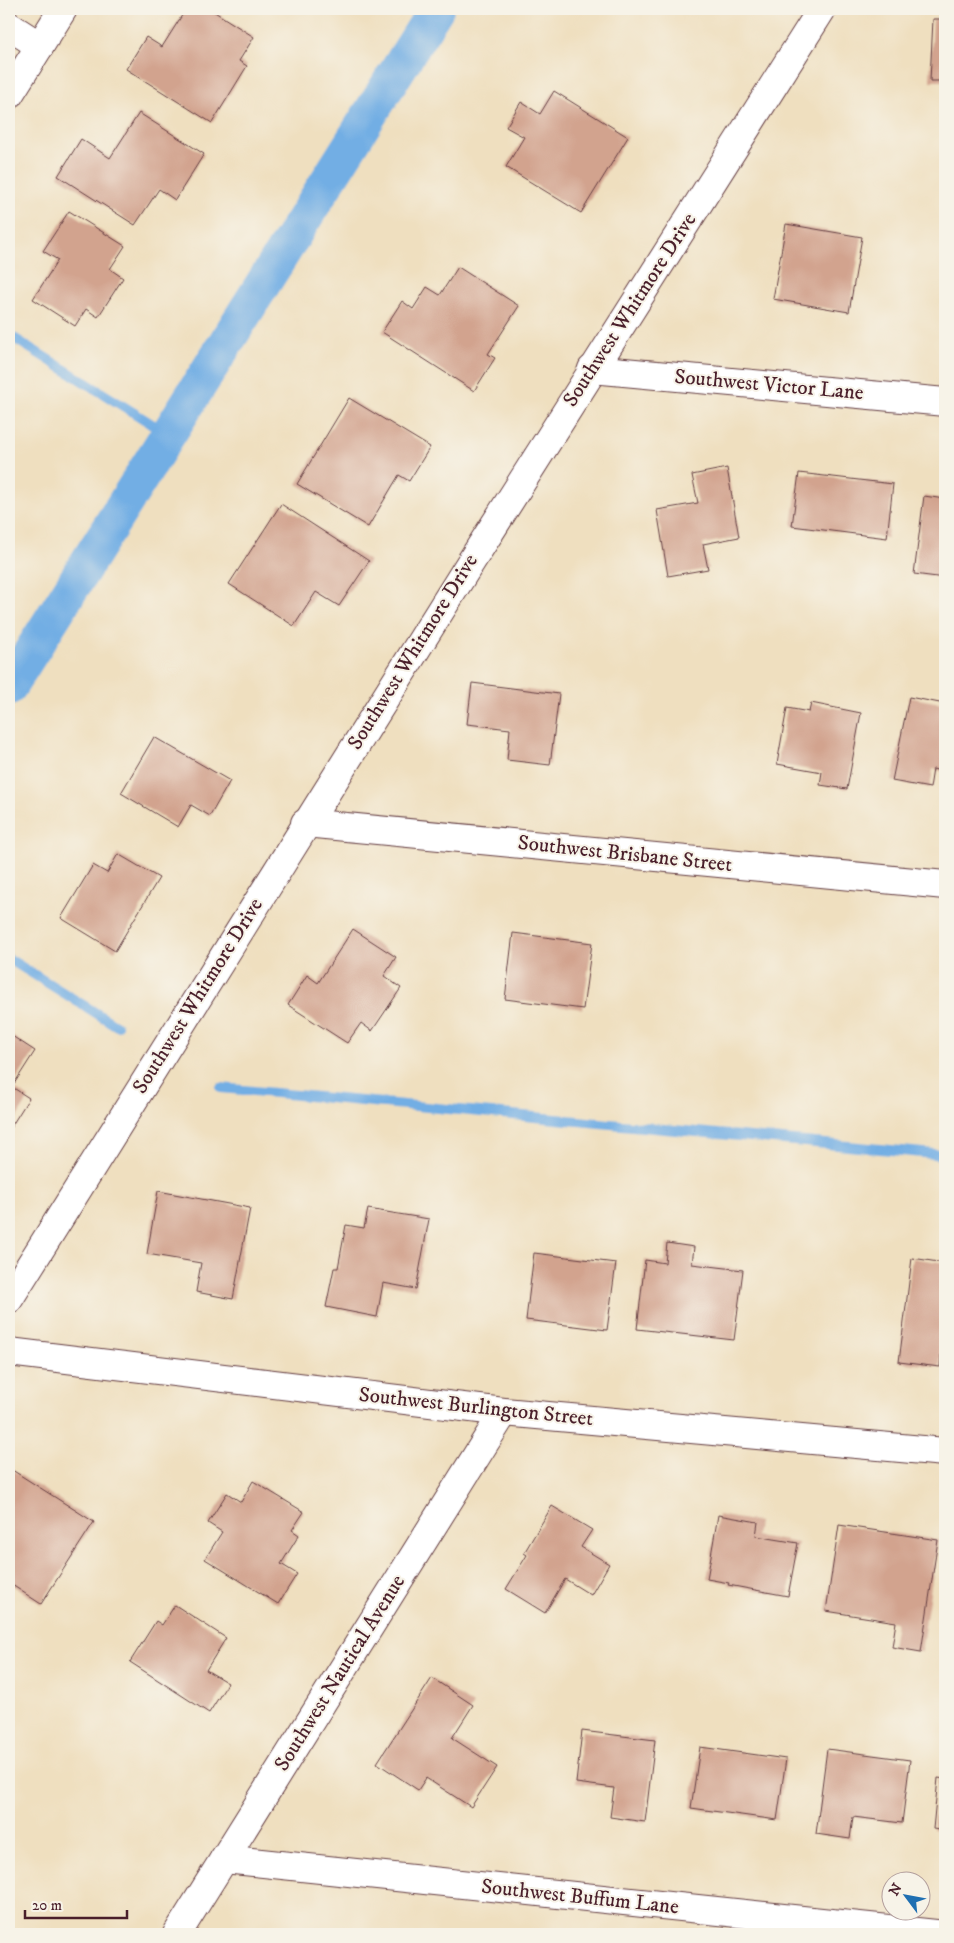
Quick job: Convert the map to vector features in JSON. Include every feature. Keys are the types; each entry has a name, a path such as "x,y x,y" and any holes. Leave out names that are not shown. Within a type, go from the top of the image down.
{"street":[{"path":"9,95 63,9"},
{"name":"Southwest Whitmore Drive","path":"9,1299 592,369 822,9"},
{"path":"9,26 40,46"},
{"name":"Southwest Victor Lane","path":"592,369 945,402"},
{"name":"Southwest Brisbane Street","path":"306,823 945,885"},
{"name":"Southwest Burlington Street","path":"9,1352 504,1412 945,1452"},
{"name":"Southwest Nautical Avenue","path":"177,1934 504,1412"},
{"name":"Southwest Buffum Lane","path":"224,1859 926,1934"}],"building":[{"path":"186,9 210,9 254,37 239,61 247,66 212,123 126,69 146,37 162,47"},
{"path":"933,19 945,19 945,81 930,81"},
{"path":"554,91 628,137 581,213 506,167 524,137 506,127 521,102 540,114"},
{"path":"139,113 204,154 175,200 159,189 135,225 58,176 81,139 110,158"},
{"path":"69,211 125,246 110,269 123,278 98,317 86,309 75,326 33,299 58,260 43,251"},
{"path":"786,224 862,237 849,312 773,299"},
{"path":"458,267 519,306 488,354 495,358 474,391 382,332 402,301 413,309 427,287 440,295"},
{"path":"349,398 430,447 409,481 399,475 368,527 297,484"},
{"path":"727,468 739,537 703,544 708,569 668,576 657,510 698,503 692,475"},
{"path":"799,473 893,484 887,538 792,526"},
{"path":"924,496 945,499 945,578 914,574"},
{"path":"281,504 369,561 339,606 316,592 294,626 229,584"},
{"path":"472,683 559,694 550,765 507,760 510,729 467,724"},
{"path":"909,697 945,704 945,772 933,769 930,788 892,781"},
{"path":"811,703 861,713 847,789 820,785 822,772 777,764 787,708 809,712"},
{"path":"154,737 230,781 210,816 191,805 178,827 121,793"},
{"path":"118,854 159,878 115,951 61,918 93,865 107,873"},
{"path":"353,929 396,957 384,976 401,988 372,1031 361,1023 347,1043 288,1005 307,975 318,983"},
{"path":"513,933 592,943 583,1009 505,999"},
{"path":"9,1034 35,1051 12,1087 29,1098 9,1130"},
{"path":"158,1191 250,1208 233,1299 196,1292 201,1263 147,1254"},
{"path":"368,1209 429,1219 416,1289 383,1283 377,1317 326,1307 334,1268 338,1268 346,1225 364,1228"},
{"path":"667,1243 694,1247 692,1264 743,1270 734,1340 637,1329 645,1260 665,1263"},
{"path":"534,1253 616,1263 607,1330 526,1320"},
{"path":"912,1258 945,1263 945,1356 941,1355 940,1367 899,1362"},
{"path":"9,1468 94,1522 41,1604 9,1583"},
{"path":"253,1481 304,1512 292,1530 299,1535 281,1564 297,1574 278,1604 205,1559 222,1532 208,1523 227,1493 241,1502"},
{"path":"552,1506 592,1530 581,1547 609,1564 591,1595 565,1579 545,1613 506,1589 527,1555 524,1553"},
{"path":"718,1515 758,1522 756,1536 798,1543 788,1596 728,1585 729,1583 707,1579"},
{"path":"839,1525 938,1540 921,1652 892,1647 896,1622 826,1611"},
{"path":"175,1605 226,1638 206,1670 228,1683 209,1713 130,1662 156,1621 162,1625"},
{"path":"432,1678 473,1705 452,1738 497,1767 471,1807 426,1778 418,1790 377,1763"},
{"path":"582,1731 655,1740 645,1822 610,1817 614,1788 576,1783"},
{"path":"700,1747 786,1759 777,1820 691,1808"},
{"path":"827,1749 910,1760 902,1823 853,1817 850,1839 816,1834"},
{"path":"938,1778 945,1779 945,1831 933,1829"}],"waterway":[{"path":"9,687 436,9"},
{"path":"9,335 168,434"},
{"path":"9,959 117,1026"},
{"path":"221,1088 945,1155"}]}
